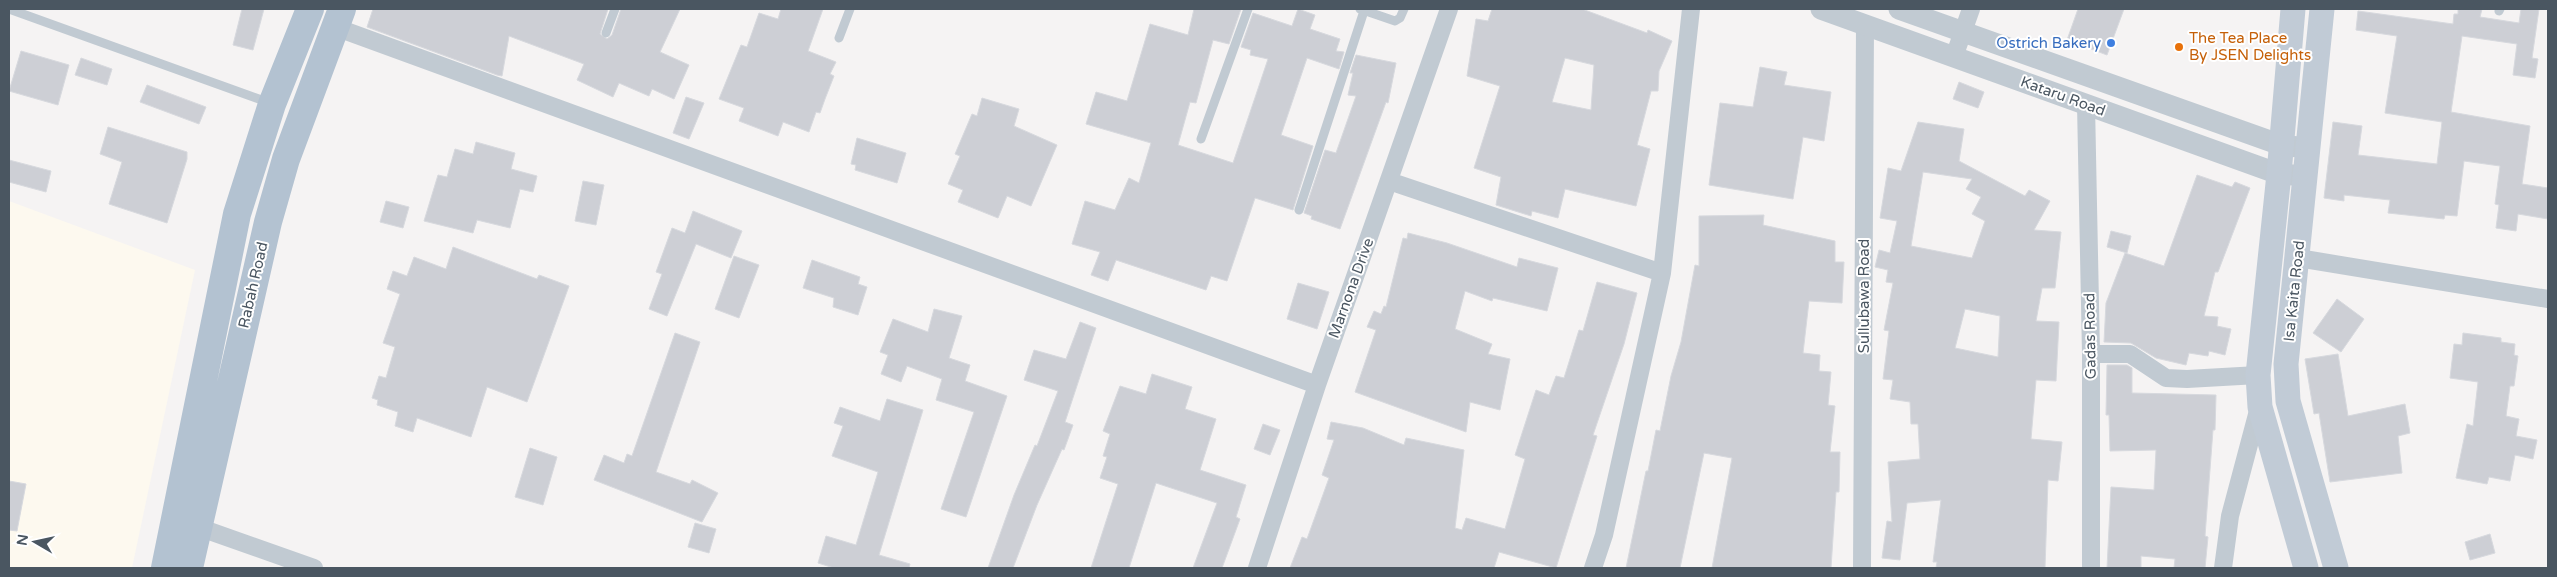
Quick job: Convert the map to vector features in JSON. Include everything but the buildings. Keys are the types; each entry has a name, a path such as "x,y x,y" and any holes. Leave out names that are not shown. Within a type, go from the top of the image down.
{"main road":[{"name":"Rabah Road","path":"165,568 237,214 272,104 310,9"},
{"name":"Isa Kaita Road","path":"2293,9 2279,174 2258,375 2260,407 2306,568"},
{"name":"Isa Kaita Road","path":"2322,9 2286,364 2288,401 2336,568"},
{"name":"Rabah Road","path":"189,568 268,222 286,160 338,18"}],"street":[{"name":"Marnona Drive","path":"1257,568 1317,385 1449,9"},
{"path":"1593,568 1604,535 1662,274 1691,9"},
{"name":"Kataru Road","path":"1821,9 2279,174 2306,176"},
{"name":"Kataru Road","path":"1899,9 2281,145 2308,149"},
{"path":"1954,57 1971,9"},
{"path":"338,18 1317,385"},
{"name":"Sullubawa Road","path":"1862,568 1865,25"},
{"name":"Gadas Road","path":"2086,104 2091,354 2092,568"},
{"path":"1389,181 1662,274"},
{"path":"2298,258 2548,299"},
{"path":"2091,354 2130,354 2166,378 2187,379 2258,375"},
{"path":"2223,568 2230,516 2260,407"},
{"path":"198,528 314,568"}],"lane":[{"path":"9,9 272,104"},
{"path":"606,33 615,9"},
{"path":"839,38 850,9"},
{"path":"1201,139 1248,9"},
{"path":"1299,210 1362,10 1395,21 1400,18 1404,9"}],"shaded area":[{"path":"9,201 195,270 132,568 9,568"}],"place":[{"name":"Ostrich Bakery","path":"2111,43"},
{"name":"The Tea Place By JSEN Delights","path":"2179,47"}]}
